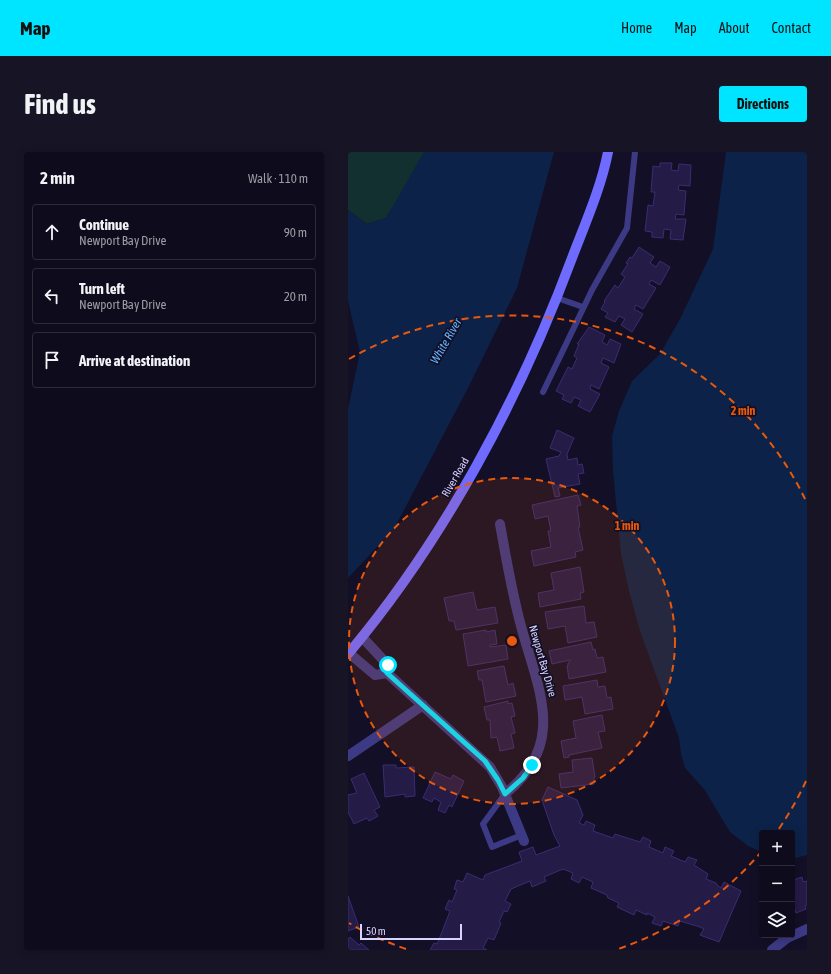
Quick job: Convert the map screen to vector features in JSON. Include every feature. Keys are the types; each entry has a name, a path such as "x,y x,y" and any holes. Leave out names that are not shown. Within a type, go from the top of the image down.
{"street":[{"name":"River Road","path":"348,654 428,546 489,442 524,372 557,298 592,207 608,152"},
{"name":"Newport Bay Drive","path":"500,524 518,613 544,708 543,730 537,754 527,773 505,794"},
{"path":"362,637 388,665 387,673"},
{"path":"348,654 375,675 387,673"},
{"path":"387,673 485,761 498,780 505,794 523,838"},
{"path":"348,756 422,705"},
{"path":"772,950 787,938 807,929"}],"lane":[{"path":"543,392 583,307 627,228 635,152"},
{"path":"557,298 583,307"},
{"path":"505,794 482,824 492,847 523,838"}],"green space":[{"path":"348,152 424,152 425,154 386,218 367,224 348,210"}],"water":[{"name":"White River","path":"424,152 554,152 517,288 469,386 394,529 348,578 348,409 360,352 348,301 348,210 367,224 386,218"},
{"path":"726,152 807,152 807,855 795,858 795,830 759,830 759,851 748,846 730,832 704,789 685,768 679,738 640,631 621,554 613,471 612,436 619,411 632,381 660,354 680,319 713,249"}],"building":[{"path":"660,163 672,163 671,170 678,171 679,164 691,165 690,186 679,185 678,190 686,191 684,215 676,214 675,219 686,219 683,240 670,239 671,230 664,229 663,238 652,237 652,232 645,231 648,205 653,206 655,192 651,192 653,166 660,167"},
{"path":"639,247 654,257 650,263 656,267 660,261 670,267 660,285 651,280 649,284 656,288 643,309 636,305 634,309 643,314 632,332 621,325 625,319 619,316 615,322 605,317 608,313 601,309 605,302 604,301 615,285 618,288 625,277 621,274 628,264 626,263 630,257 632,258"},
{"path":"589,327 605,335 602,342 607,345 610,339 621,344 614,363 603,358 601,363 609,367 599,389 591,385 590,389 600,394 590,412 578,406 581,400 574,397 571,403 562,399 564,395 556,391 568,367 572,369 577,358 574,356 579,344 577,344"},
{"path":"557,430 574,438 567,454 568,460 577,458 578,465 582,464 584,473 578,474 580,484 558,488 560,496 555,497 546,459 559,456 561,452 550,448"},
{"path":"578,495 581,505 577,506 580,527 578,527 583,550 575,552 576,557 534,566 531,551 551,547 548,531 551,531 548,516 535,519 532,505"},
{"path":"580,567 584,592 580,593 581,599 540,607 538,593 554,590 551,573"},
{"path":"473,592 477,610 495,607 498,623 456,630 454,621 449,621 444,598"},
{"path":"584,606 586,623 594,622 597,637 568,643 565,626 548,629 545,612"},
{"path":"486,630 486,632 495,630 497,644 490,645 490,647 506,645 508,659 468,666 463,634"},
{"path":"591,642 593,650 595,649 597,658 603,657 606,672 569,679 567,666 570,660 552,664 549,651"},
{"path":"504,666 508,685 513,683 516,696 486,702 482,680 479,680 477,671"},
{"path":"597,680 598,687 605,686 607,698 611,697 613,709 585,714 582,697 565,700 563,686"},
{"path":"508,701 508,704 512,703 515,716 511,717 515,733 511,734 514,748 500,751 497,737 491,738 490,720 487,720 484,707"},
{"path":"602,715 605,731 598,732 602,748 569,755 569,757 564,758 561,741 576,738 573,721"},
{"path":"592,758 595,777 594,784 561,788 559,774 573,772 572,760"},
{"path":"383,765 396,765 396,768 414,767 415,796 405,797 405,794 385,797"},
{"path":"435,772 451,779 453,775 464,781 452,807 449,805 445,813 438,810 441,802 434,798 432,802 423,798"},
{"path":"364,773 380,807 374,810 378,816 369,821 367,818 354,824 348,812 348,795 357,793 351,779"},
{"path":"548,787 577,800 583,815 579,823 584,825 586,821 595,825 593,831 613,838 615,834 640,842 643,837 651,841 649,847 663,853 665,847 674,851 671,856 685,862 688,857 697,860 694,865 708,874 706,879 716,883 721,888 724,882 741,891 719,942 700,935 704,929 700,927 680,921 678,926 663,921 661,926 652,923 655,917 647,913 647,915 636,910 634,915 617,907 619,903 608,898 607,895 591,888 593,882 582,877 579,883 571,879 573,873 563,869 544,877 546,881 532,887 530,881 511,889 505,901 511,904 507,912 504,911 494,940 488,938 483,948 487,950 430,950 434,943 437,944 442,932 450,911 445,909 449,900 452,902 457,890 454,889 457,880 463,882 467,873 483,880 485,875 522,861 519,852 533,847 536,855 560,846 554,835 542,800"},
{"path":"802,877 803,882 807,881 806,909 796,913 795,910 795,879"},
{"path":"348,896 359,927 348,931"},
{"path":"350,937 359,945 361,943 369,950 348,950 348,939"}],"route":[{"path":"388,665 387,673 485,761 498,780 505,794 523,778 532,765"}]}
